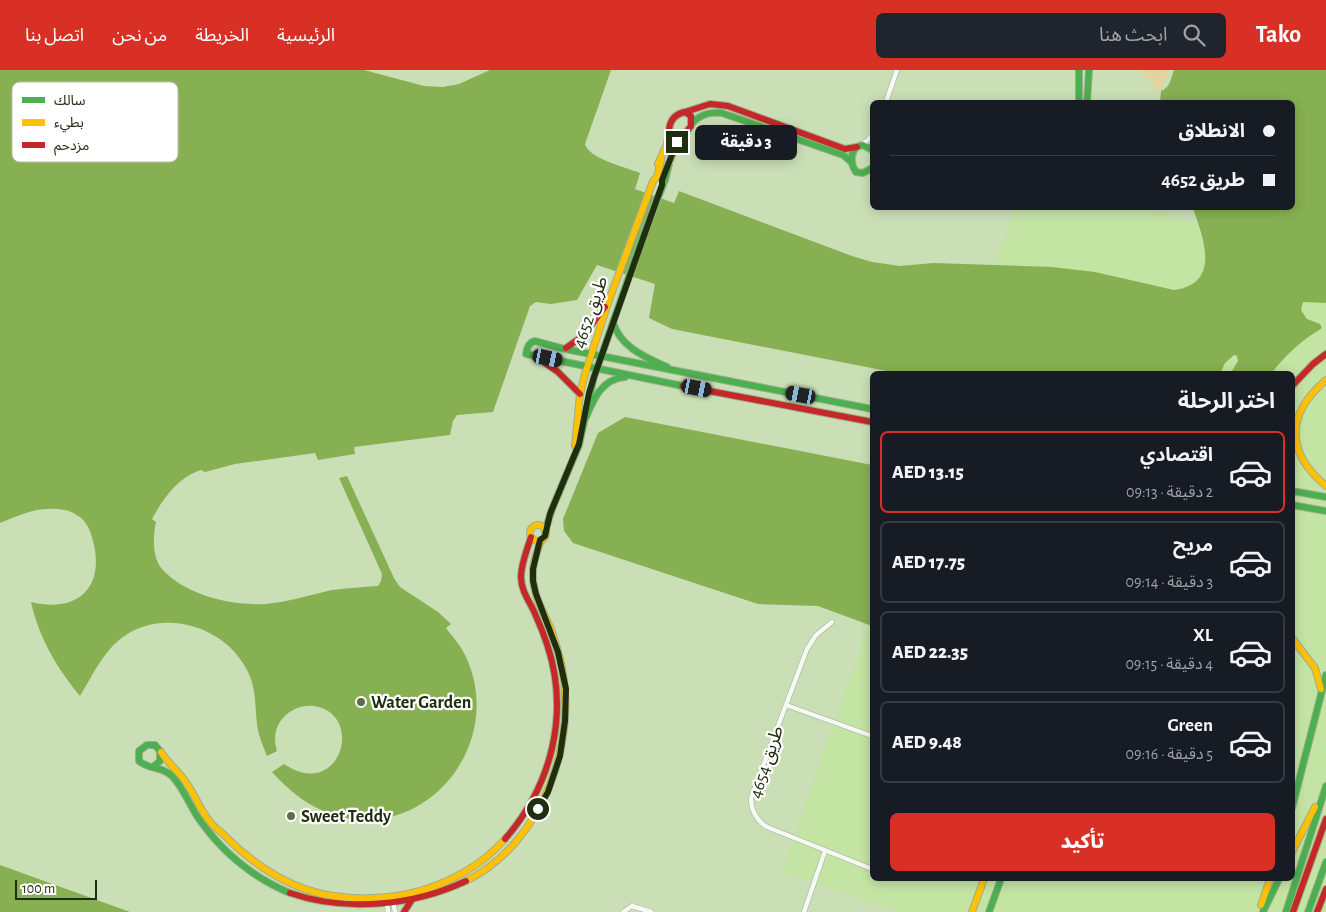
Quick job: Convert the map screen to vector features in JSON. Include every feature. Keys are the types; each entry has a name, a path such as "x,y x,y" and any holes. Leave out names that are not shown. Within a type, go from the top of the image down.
{"main road":[{"path":"1079,70 1079,100"},
{"path":"1087,100 1089,70"},
{"path":"870,149 859,147 845,149 719,105 702,106 677,114 669,125 672,135 680,137 688,131 692,122 698,116 706,113 722,113 843,155 850,161 855,170 866,173 870,171"},
{"path":"685,112 691,116 692,122"},
{"name":"طريق 4652","path":"574,457 580,394 588,366 608,303 659,170 669,130"},
{"name":"طريق 4652","path":"550,514 579,444 589,393 597,368 680,137"},
{"path":"850,161 853,151 859,147"},
{"path":"565,349 582,338 608,303"},
{"path":"613,321 617,334 631,347 675,371"},
{"path":"870,410 532,342 528,346 526,354 870,422"},
{"path":"1295,383 1313,364 1326,354"},
{"path":"533,355 558,372 580,394"},
{"path":"583,425 596,396 603,386 613,379 638,377"},
{"path":"1326,380 1306,397 1296,423 1295,437 1304,464 1313,476 1326,486"},
{"path":"1295,492 1326,497"},
{"path":"1295,506 1326,511"},
{"path":"550,514 544,538 540,540 533,569 533,581 558,652 566,689 563,742 548,792 526,827 493,863 482,871 457,886 391,909 329,905 299,896 275,886 254,874 224,850 213,838 191,807 181,788 168,772 159,768 145,767 139,761 138,753 140,749 147,744 155,745 164,758 177,769 208,820 231,845 260,868 290,884 315,893 353,898 415,892 454,878 489,855 506,839 529,808 548,769 556,732 557,690 550,653 534,610 523,588 521,577 532,528 540,526 550,514"},
{"path":"540,526 545,531"},
{"path":"531,537 534,540 540,540"},
{"path":"1295,641 1312,661 1317,672 1321,689 1320,701"},
{"path":"1295,797 1326,675"},
{"path":"153,767 160,761 160,751"},
{"path":"1295,846 1326,785"},
{"path":"1286,912 1326,785"},
{"path":"1293,912 1326,819"},
{"path":"1308,912 1326,862"},
{"path":"972,912 983,881"},
{"path":"989,912 1000,881"},
{"path":"1259,912 1269,881"},
{"path":"1264,912 1278,881"},
{"path":"1316,912 1326,889"},
{"path":"404,912 411,902"},
{"path":"354,907 373,911"}],"street":[{"path":"887,100 897,70"},
{"path":"859,147 870,138"},
{"name":"طريق 4654","path":"832,622 821,630 810,644 752,798 753,810 760,822 767,827 870,868"},
{"path":"786,705 870,735"},
{"path":"804,912 825,851"},
{"path":"389,896 391,909"},
{"path":"623,912 627,908 634,906 651,912"}],"shaded area":[{"path":"0,70 364,70 424,86 443,87 459,84 490,70 611,70 585,144 593,154 600,158 640,173 635,189 674,203 679,191 872,262 900,266 933,263 1052,267 1095,272 1174,290 1189,286 1199,278 1204,269 1204,245 1194,210 1295,210 1295,100 1160,100 1161,91 1168,85 1174,70 1326,70 1326,303 1303,302 1301,310 1307,319 1320,324 1322,328 1294,348 1273,371 1232,371 1238,361 1237,356 1234,355 1225,363 1221,371 887,371 672,329 649,318 655,284 597,265 577,300 551,304 536,302 530,306 493,412 457,415 453,421 450,435 354,447 355,454 318,460 315,453 235,464 205,472 201,470 178,483 166,497 152,519 156,522 154,540 156,559 162,569 183,586 224,601 265,604 332,590 378,586 382,574 339,478 347,476 394,578 400,587 438,612 451,624 446,628 466,657 476,690 475,722 466,752 450,779 427,800 399,814 368,820 334,815 316,808 285,786 272,772 284,764 304,773 320,772 332,764 340,752 342,738 339,724 330,712 314,706 296,709 286,715 279,723 275,736 277,751 267,756 258,732 251,678 238,656 224,642 208,632 191,626 172,623 153,624 135,630 119,640 107,652 80,696 50,652 34,615 31,602 46,605 72,601 82,595 90,586 96,561 94,545 88,527 77,515 70,511 57,509 36,510 0,523"},
{"path":"1144,70 1169,70 1162,89 1154,92 1154,84 1143,75"},
{"path":"1014,210 1152,210 1326,267 1326,912 899,912 782,872 870,620 870,881 1295,881 1295,371 958,371"},
{"path":"625,417 870,465 870,625 818,606 758,604 573,543 564,531 563,519 598,433"},
{"path":"0,865 130,912 0,912"}],"traffic: fast":[{"path":"1079,70 1079,100"},
{"path":"1087,100 1089,70"},
{"path":"692,123 706,114 722,113 843,155 850,161"},
{"path":"870,149 863,145 856,147 852,159 856,172 863,173 870,169"},
{"path":"545,531 552,509 579,445 594,377 644,233 665,180 669,164"},
{"path":"613,322 616,331 627,345 642,355 667,367"},
{"path":"683,386 526,354 529,344 535,341 565,349 870,409"},
{"path":"586,417 600,391 610,381 625,377"},
{"path":"1295,492 1326,497"},
{"path":"1295,506 1326,511"},
{"path":"1295,796 1326,675"},
{"path":"153,767 160,761 160,751 155,745 147,745 139,751 139,761 147,766 165,771 173,777 197,816 227,851 250,871 290,893"},
{"path":"1286,912 1326,786"},
{"path":"1308,912 1326,862"},
{"path":"989,912 1000,881"},
{"path":"1263,912 1278,881"}],"traffic: slow":[{"path":"658,164 667,144 669,131"},
{"path":"667,167 680,137"},
{"path":"575,446 580,394 585,374 608,303 653,181 657,177 661,160"},
{"path":"1326,380 1303,406 1296,433 1297,446 1303,460 1326,486"},
{"path":"538,525 546,533 538,541 530,533 538,525"},
{"path":"466,881 493,864 516,842 535,815 549,786 559,755 565,723 565,690 557,647 533,584 534,563 541,540"},
{"path":"1295,642 1315,668 1321,689"},
{"path":"161,752 192,791 207,818 245,854 265,869 286,881 308,890 331,896 381,898 408,894 435,886 473,867 505,839"},
{"path":"1295,846 1315,807"},
{"path":"972,912 983,881"},
{"path":"1261,905 1269,881"}],"traffic: jam":[{"path":"685,112 710,104 728,106 845,149 857,147"},
{"path":"685,112 691,116 691,126 683,136 675,137 669,130 671,123 676,116 685,112"},
{"path":"566,348 583,336 605,307"},
{"path":"1295,383 1313,364 1326,354"},
{"path":"538,358 558,372 580,394"},
{"path":"683,386 870,422"},
{"path":"505,839 535,795 545,772 556,722 557,696 554,670 545,637 524,593 521,582 524,557 531,537"},
{"path":"1293,912 1326,819"},
{"path":"290,893 333,903 379,904 424,896 466,881"},
{"path":"1317,912 1326,889"},
{"path":"404,912 411,901"}],"place":[{"name":"Water Garden","path":"361,702"},
{"name":"Sweet Teddy","path":"291,816"}],"route":[{"path":"538,809 548,792 560,756 565,721 566,689 558,652 536,594 533,569 540,540 545,536 550,514 579,444 585,409 594,377 662,185 667,165 677,142"}]}
